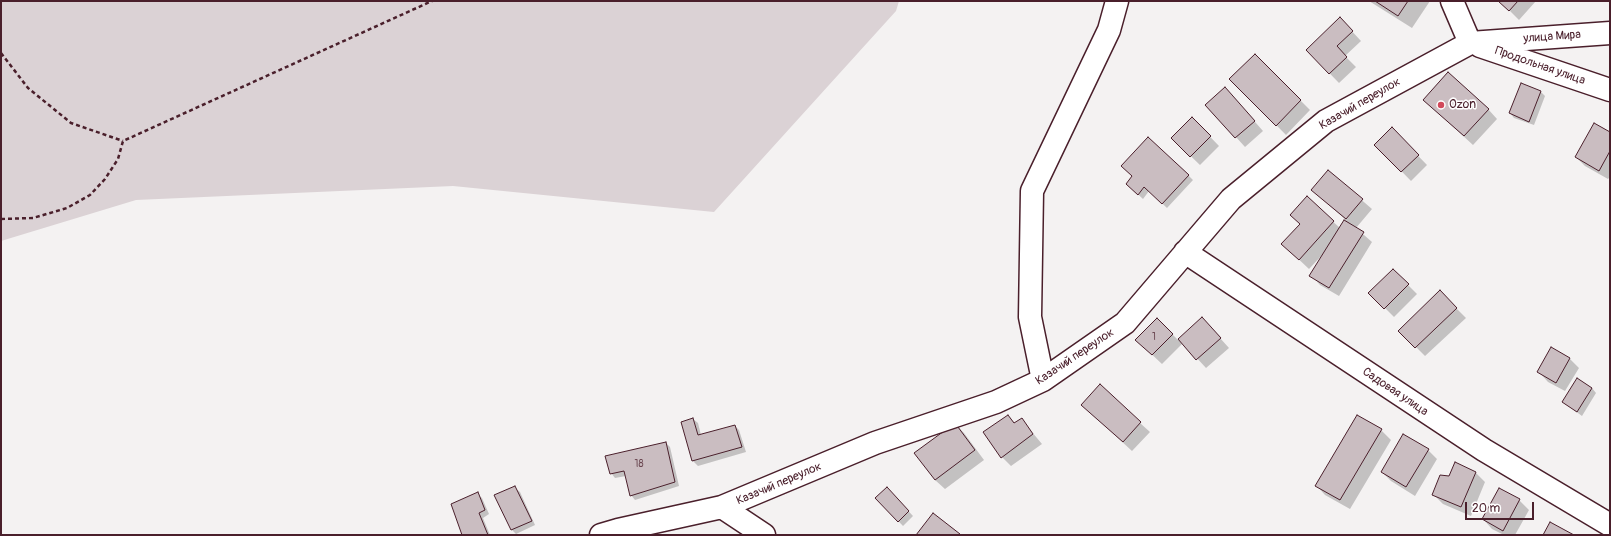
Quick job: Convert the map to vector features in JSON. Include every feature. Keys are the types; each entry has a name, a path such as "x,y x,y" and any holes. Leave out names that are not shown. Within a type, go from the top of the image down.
{"street":[{"path":"1042,380 1030,317 1032,191 1109,30 1117,1"},
{"path":"1452,1 1470,43"},
{"name":"улица Мира","path":"1470,43 1610,33"},
{"name":"Казачий переулок","path":"615,533 722,507 876,443 996,402 1042,380 1126,323 1231,199 1326,121 1470,43"},
{"name":"Продольная улица","path":"1470,43 1610,90"},
{"name":"Садовая улица","path":"1185,252 1484,450 1610,525"},
{"path":"722,507 764,535"}],"path":[{"path":"1,53 28,88 71,123 123,141 432,1"},
{"path":"1,219 32,218 67,208 90,195 105,179 118,159 123,141"}],"shaded area":[{"path":"1,1 899,1 896,11 714,212 453,186 136,200 1,241"}],"building":[{"path":"1375,1 1408,1 1398,16"},
{"path":"1498,1 1518,1 1509,11"},
{"path":"1340,17 1353,31 1337,46 1347,57 1329,74 1306,50"},
{"path":"1255,54 1301,100 1276,126 1229,79"},
{"path":"1448,72 1489,109 1464,136 1423,100"},
{"path":"1521,83 1541,91 1529,122 1509,113"},
{"path":"1225,87 1255,121 1235,138 1205,105"},
{"path":"1192,117 1211,136 1190,157 1171,138"},
{"path":"1594,123 1610,132 1610,151 1599,171 1575,157"},
{"path":"1392,127 1419,155 1401,172 1374,145"},
{"path":"1148,137 1189,175 1162,204 1144,187 1138,195 1126,184 1132,176 1121,166"},
{"path":"1328,170 1363,199 1346,219 1311,190"},
{"path":"1307,196 1334,221 1299,260 1281,244 1300,224 1290,215"},
{"path":"1344,220 1364,232 1329,288 1309,276"},
{"path":"1393,269 1409,284 1384,309 1368,293"},
{"path":"1440,290 1457,308 1415,348 1398,331"},
{"path":"1202,317 1221,338 1196,360 1178,339"},
{"path":"1157,318 1173,334 1152,355 1135,340"},
{"path":"1551,347 1570,358 1556,383 1537,372"},
{"path":"1577,378 1592,388 1577,412 1562,402"},
{"path":"1100,384 1141,422 1123,442 1081,405"},
{"path":"1008,415 1014,423 1022,418 1033,434 1001,458 983,432"},
{"path":"1357,415 1382,429 1340,500 1315,486"},
{"path":"693,418 698,435 735,425 742,447 692,461 681,422"},
{"path":"955,423 975,450 935,480 914,453"},
{"path":"1403,434 1429,449 1406,487 1381,472"},
{"path":"666,442 675,482 630,496 624,471 610,474 605,456"},
{"path":"1455,462 1476,472 1461,507 1432,495 1440,475 1449,476"},
{"path":"515,486 532,521 511,530 494,495"},
{"path":"887,487 909,511 898,522 875,498"},
{"path":"1499,488 1520,499 1503,531 1482,519"},
{"path":"478,492 485,510 479,513 488,535 462,535 451,504"},
{"path":"933,513 960,534 960,535 916,535"},
{"path":"1550,522 1574,535 1543,535"}],"place":[{"name":"Ozon","path":"1441,105"}]}
